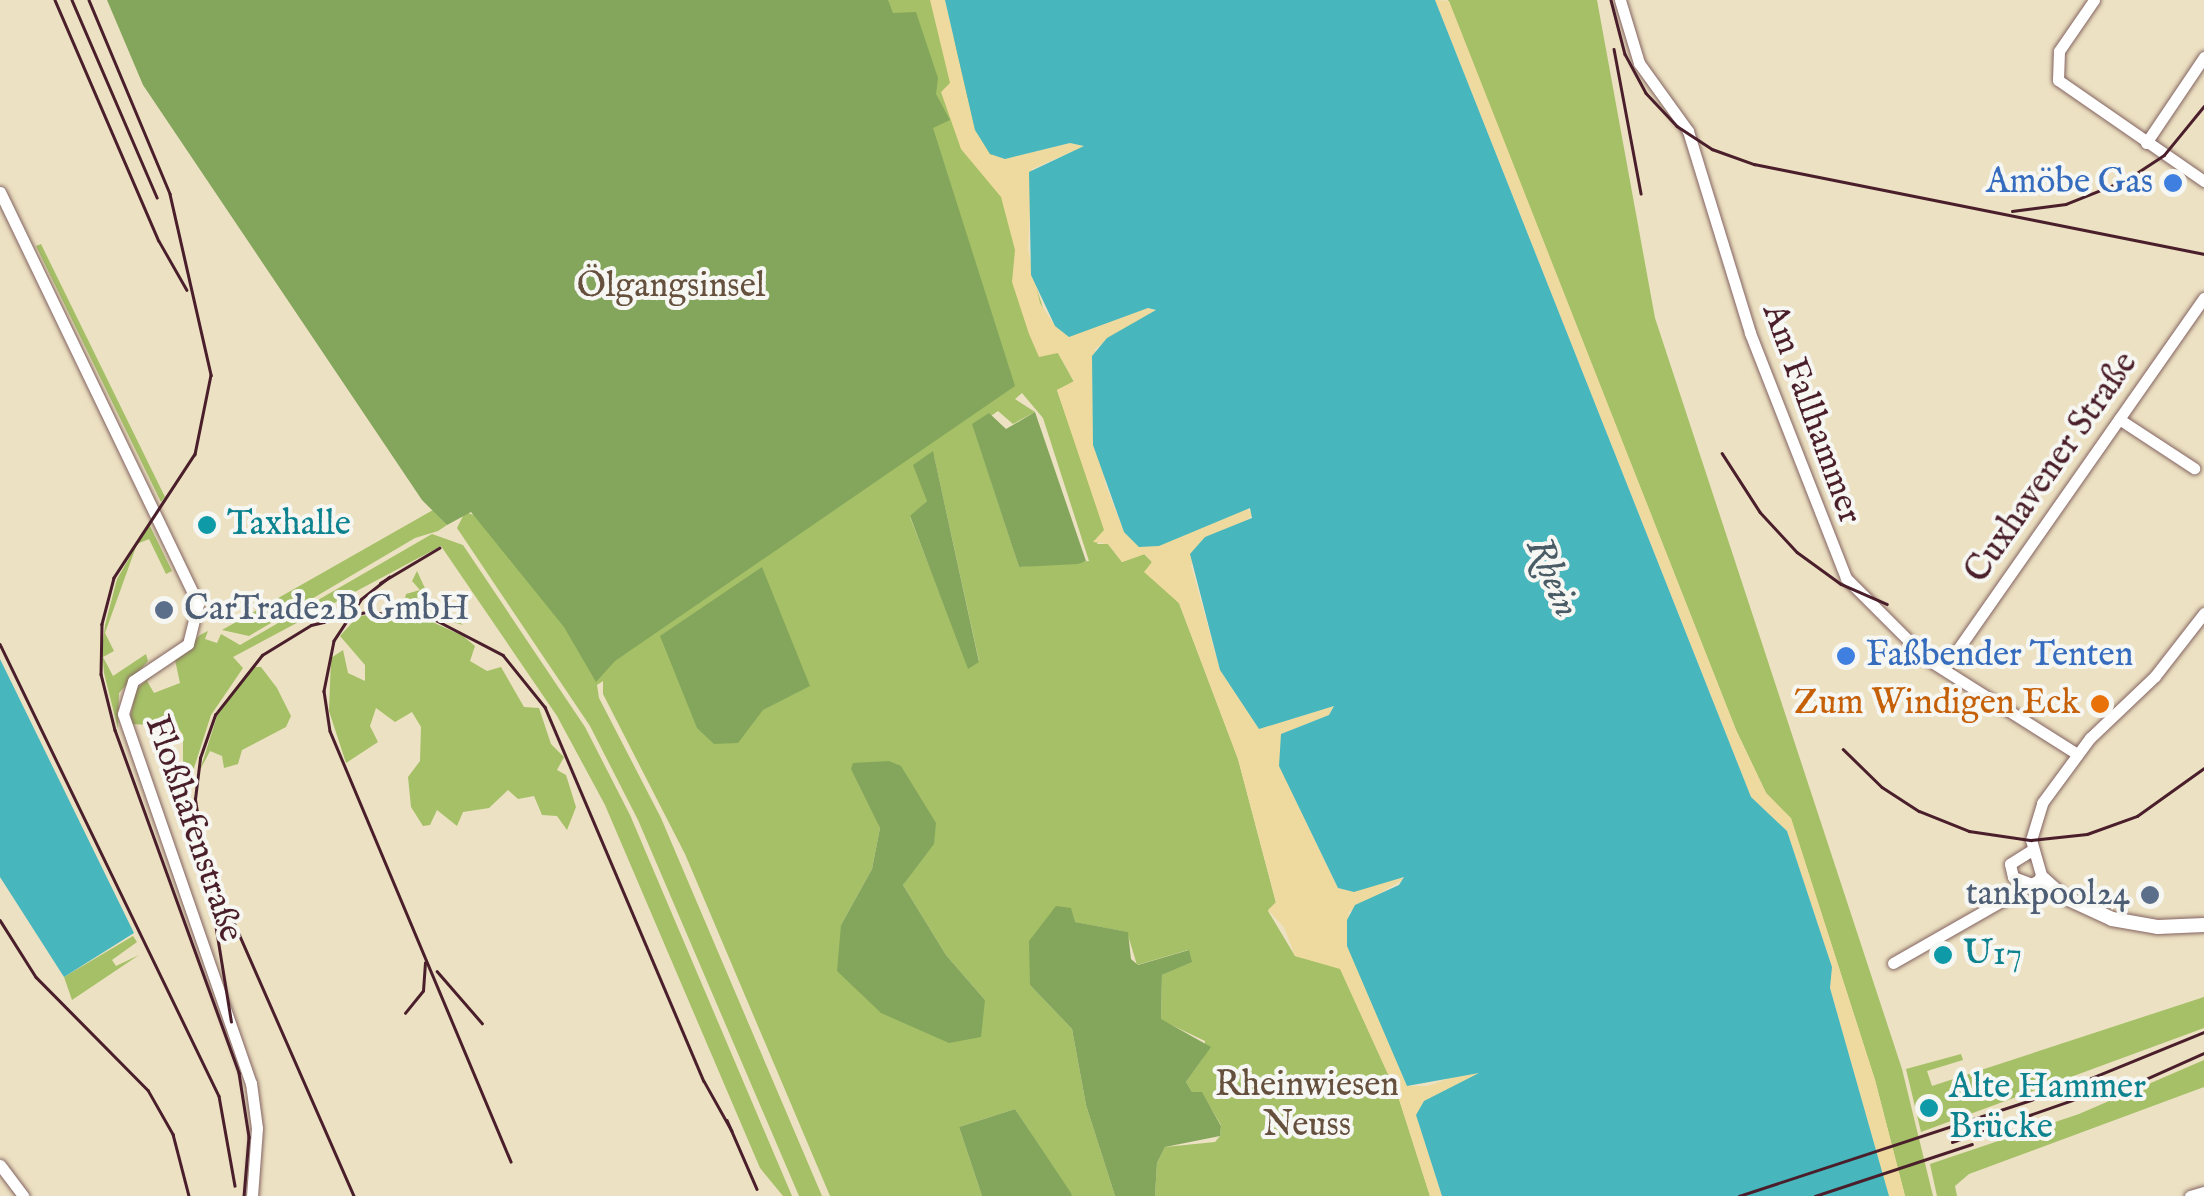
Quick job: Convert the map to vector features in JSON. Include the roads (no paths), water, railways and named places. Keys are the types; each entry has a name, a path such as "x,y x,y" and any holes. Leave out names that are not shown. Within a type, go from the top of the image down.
{"street":[{"name":"Am Fallhammer","path":"1620,0 1639,63 1690,136 1750,333 1836,561 1864,603 1944,669 2077,754"},
{"path":"2094,0 2059,51 2058,80 2204,181"},
{"path":"2146,143 2204,58"},
{"name":"Floßhafenstraße","path":"0,192 198,604 188,644 133,681 123,714 251,1083 257,1128 252,1196"},
{"name":"Cuxhavener Straße","path":"1944,669 2204,298"},
{"path":"2119,420 2194,468"},
{"path":"2037,881 2032,850 2038,812 2077,754 2170,658 2204,612"},
{"path":"2032,850 2013,856 2010,868 2017,880 2037,881 2112,919 2158,927 2204,925"},
{"path":"1893,963 2037,881"},
{"path":"0,1166 23,1196"},
{"path":"2190,1196 2204,1192"}],"water":[{"name":"Rhein","path":"945,0 1435,0 1751,797 1787,831 1832,967 1830,988 1889,1196 1442,1196 1416,1115 1424,1101 1479,1073 1407,1086 1347,946 1347,920 1355,905 1399,885 1404,877 1354,892 1338,888 1279,766 1281,734 1329,715 1334,706 1259,729 1220,670 1190,554 1205,537 1252,518 1250,508 1159,546 1139,547 1124,532 1093,445 1092,356 1107,338 1156,310 1148,308 1069,337 1055,326 1031,275 1029,172 1084,146 1070,143 1005,159 990,154 975,130"},
{"path":"0,659 134,933 64,977 0,877"}],"railway":[{"path":"55,0 159,241 187,290"},
{"path":"72,0 157,197"},
{"path":"89,0 170,194 211,375 195,454 114,578 102,624 101,674 115,730 239,1073 249,1137 244,1196"},
{"path":"1611,0 1625,54 1646,93 1677,126 1712,149 1754,164 2204,254"},
{"path":"1614,49 1641,193"},
{"path":"2012,211 2066,204 2126,180 2164,155 2204,106"},
{"path":"1722,453 1760,512 1797,552 1841,584 1887,604"},
{"path":"380,583 439,548"},
{"path":"390,577 361,600 334,641 324,691 330,731 511,1162"},
{"path":"231,1022 195,799 200,758 215,715 262,655 311,625 366,612 432,618 503,655 545,707 704,1081 732,1131"},
{"path":"0,644 219,1096 235,1186"},
{"path":"1843,749 1882,787 1919,811 1969,831 2031,840 2087,834 2137,816 2204,768"},
{"path":"211,870 354,1196"},
{"path":"0,920 36,977 148,1090 173,1134 189,1196"},
{"path":"405,1013 423,991 425,963"},
{"path":"437,971 482,1023"},
{"path":"1739,1196 2067,1088 2204,1032"},
{"path":"2117,1092 2204,1053"},
{"path":"1952,1142 2127,1081"},
{"path":"727,1120 757,1189"},
{"path":"1815,1196 1972,1144"}],"place":[{"name":"Amöbe Gas","path":"2173,183"},
{"name":"Taxhalle","path":"207,525"},
{"name":"CarTrade2B GmbH","path":"164,610"},
{"name":"Faßbender Tenten","path":"1846,656"},
{"name":"Zum Windigen Eck","path":"2100,704"},
{"name":"tankpool24","path":"2150,895"},
{"name":"U17","path":"1943,955"},
{"name":"Alte Hammer Brücke","path":"1929,1108"}],"park label":[{"name":"Ölgangsinsel","path":"671,287"},
{"name":"Rheinwiesen Neuss","path":"1307,1106"}]}
